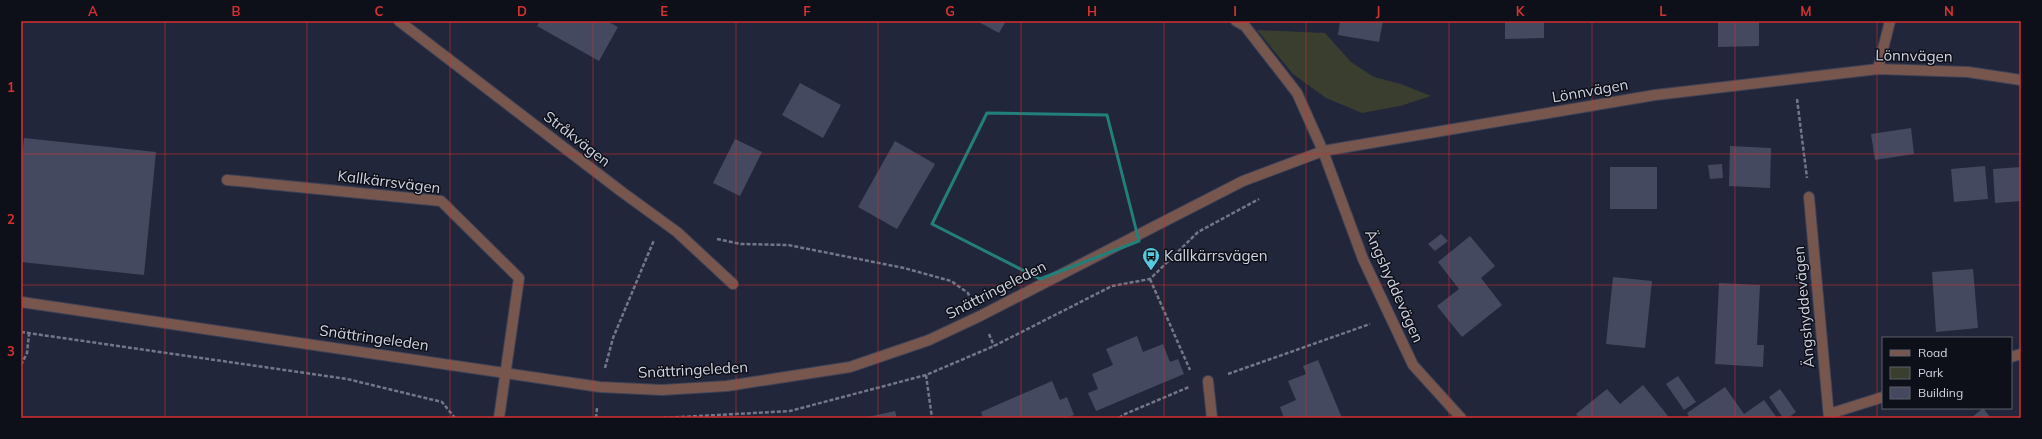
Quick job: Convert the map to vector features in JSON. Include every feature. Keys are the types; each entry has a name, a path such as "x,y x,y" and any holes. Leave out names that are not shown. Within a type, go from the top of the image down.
{"street":[{"name":"Stråkvägen","path":"399,21 677,232 733,284"},
{"path":"1236,21 1245,26 1297,94 1323,151"},
{"path":"1878,69 1890,21"},
{"name":"Lönnvägen","path":"1323,151 1655,96 1878,69 1968,72 2021,80"},
{"name":"Ängshyddevägen","path":"1323,151 1363,258 1413,366 1461,418"},
{"name":"Snättringeleden","path":"21,302 600,386 662,390 727,386 850,367 929,340 980,316 1243,181 1323,151"},
{"name":"Kallkärrsvägen","path":"227,180 442,201 519,278 499,418"},
{"name":"Ängshyddevägen","path":"1809,197 1829,416 1882,397"},
{"path":"1208,381 1212,418"}],"path":[{"path":"1797,97 1809,197"},
{"path":"663,418 790,411 926,375 994,346 1112,286 1150,279 1198,232 1266,197"},
{"path":"607,359 613,338 662,221"},
{"path":"713,239 741,244 788,245 904,268 951,281 968,293"},
{"path":"1150,279 1197,384"},
{"path":"1119,418 1125,414 1197,384 1390,318"},
{"path":"21,332 347,379 442,402 455,418"},
{"path":"21,365 27,353 29,334"},
{"path":"926,375 932,418"}],"highlighted area":[{"path":"987,113 1107,115 1139,241 1040,279 932,224"}],"green space":[{"path":"1257,30 1325,33 1351,62 1374,77 1401,84 1431,96 1400,106 1362,113 1326,98 1293,74"}],"building":[{"path":"540,21 607,21 618,27 599,61 537,26"},
{"path":"977,21 1006,21 999,33"},
{"path":"1340,21 1383,21 1379,42 1338,35"},
{"path":"1505,21 1544,21 1544,38 1505,39"},
{"path":"1718,21 1759,21 1759,46 1718,47"},
{"path":"800,83 841,105 823,138 782,115"},
{"path":"1911,128 1914,154 1875,160 1871,134"},
{"path":"24,138 156,152 144,275 21,262 21,167"},
{"path":"735,139 762,152 740,196 713,183"},
{"path":"895,141 935,164 897,229 858,207"},
{"path":"1730,146 1771,148 1770,188 1729,186"},
{"path":"1722,164 1723,178 1710,179 1708,165"},
{"path":"1985,166 1988,199 1954,202 1951,169"},
{"path":"1610,167 1657,167 1657,209 1610,209"},
{"path":"2021,167 2021,201 1995,203 1993,169"},
{"path":"1441,234 1448,241 1435,251 1428,244"},
{"path":"1470,236 1495,266 1481,278 1502,305 1462,337 1437,306 1459,289 1438,262"},
{"path":"1973,269 1978,328 1936,332 1932,272"},
{"path":"1613,277 1652,281 1645,348 1606,344"},
{"path":"1719,283 1760,285 1757,345 1764,345 1763,367 1715,364"},
{"path":"1137,336 1143,352 1163,344 1170,362 1178,359 1184,374 1096,411 1088,393 1098,389 1092,374 1113,365 1106,349"},
{"path":"1318,360 1342,418 1284,418 1280,407 1296,400 1288,381 1306,374 1303,366"},
{"path":"1678,376 1696,402 1684,410 1666,384"},
{"path":"1052,381 1060,400 1067,397 1074,415 1066,418 983,418 981,412"},
{"path":"1643,385 1668,416 1666,418 1579,418 1576,414 1607,389 1620,404"},
{"path":"1725,387 1744,414 1764,400 1777,418 1690,418 1687,413"},
{"path":"1780,389 1796,412 1788,418 1783,418 1769,397"},
{"path":"1984,409 1991,418 1971,418"},
{"path":"895,411 897,418 868,418 868,417"}],"place":[{"name":"Kallkärrsvägen","path":"1151,271"}]}
